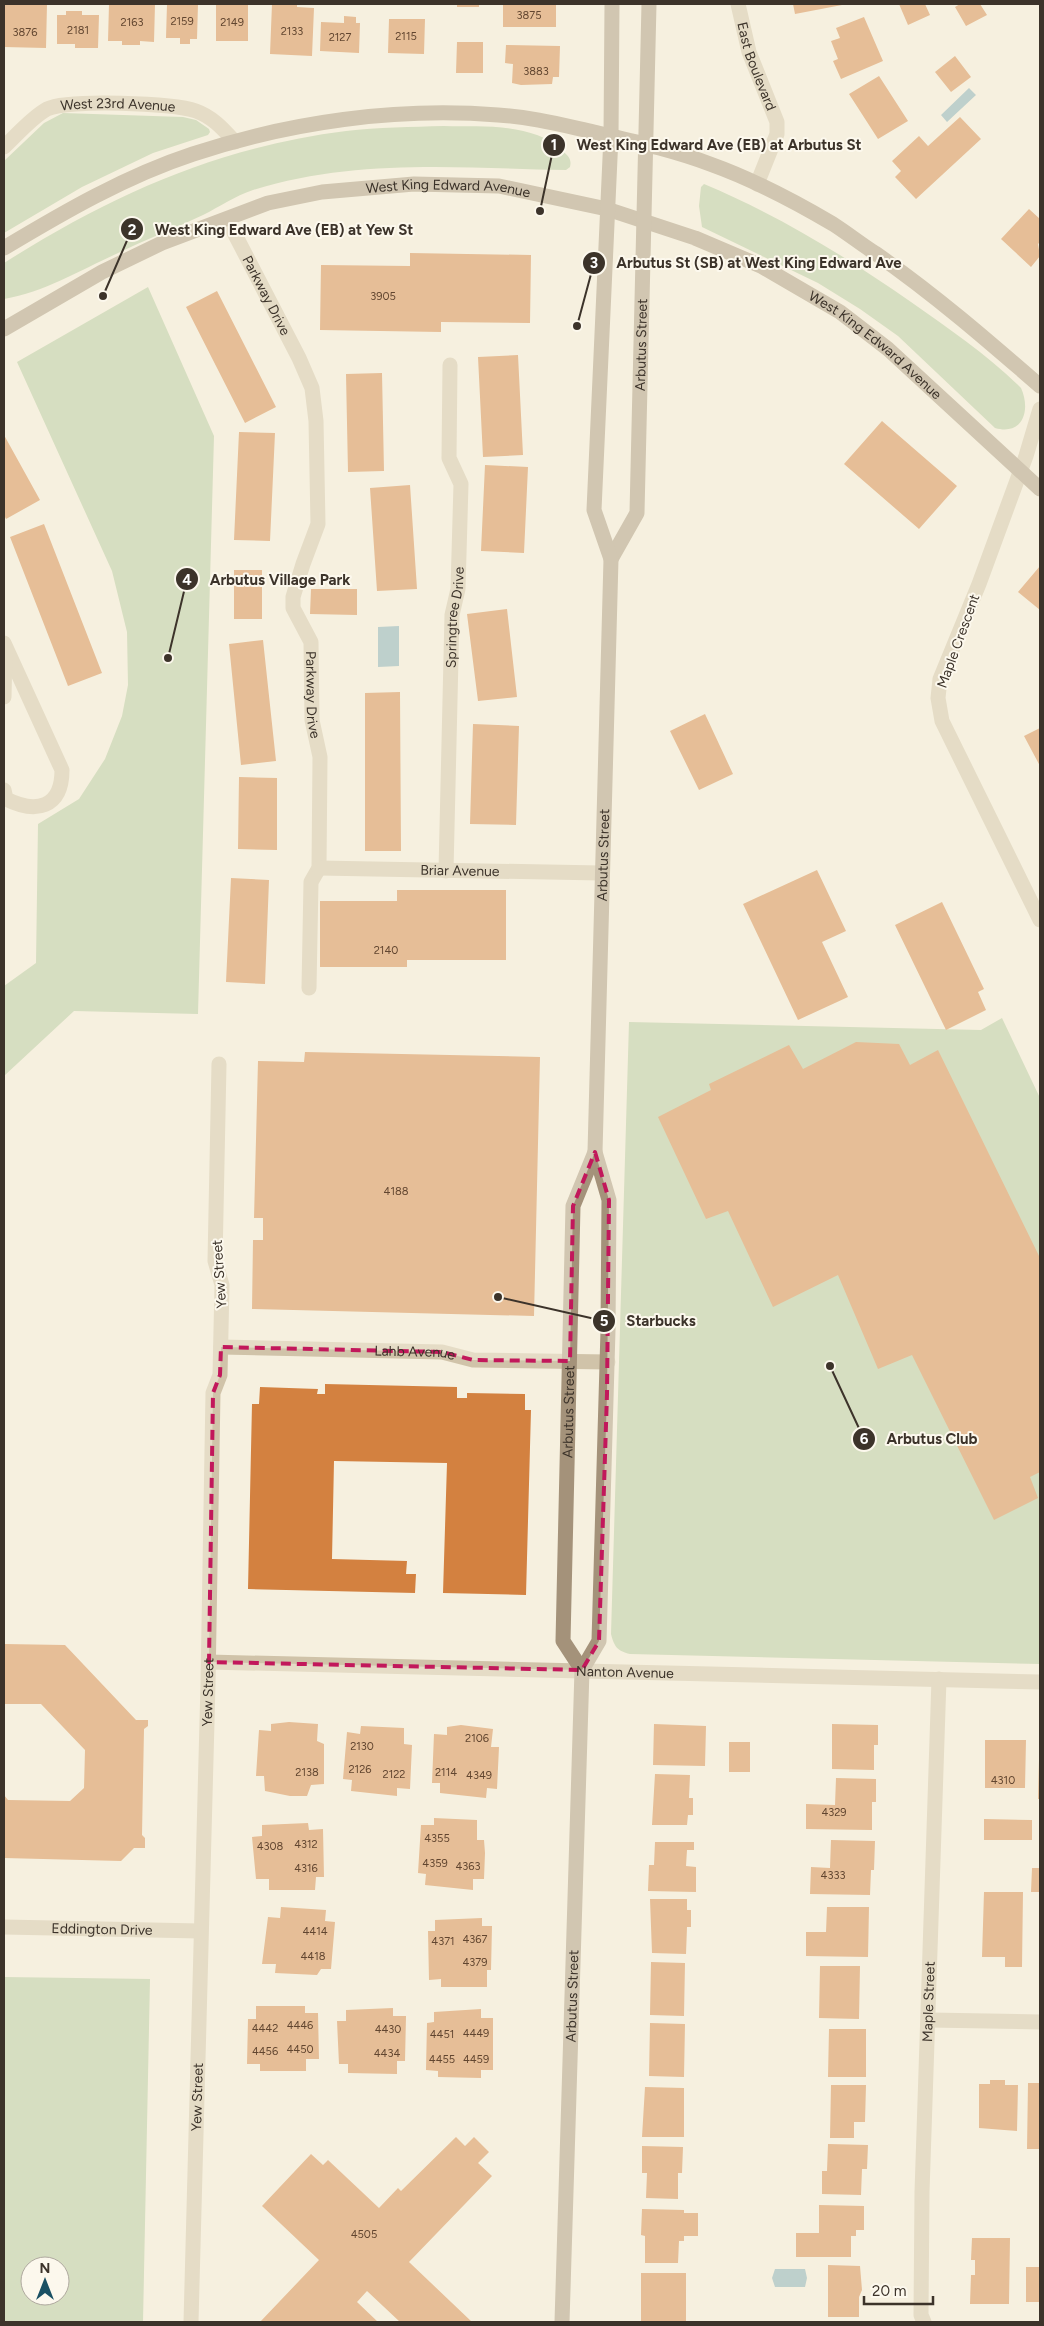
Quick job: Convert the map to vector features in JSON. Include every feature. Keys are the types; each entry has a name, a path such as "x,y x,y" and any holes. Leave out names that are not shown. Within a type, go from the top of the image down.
{"main road":[{"name":"Arbutus Street","path":"562,2322 582,1670 599,1641 608,1362 609,1200 594,1152 611,559 594,510 610,136 612,4"},
{"name":"Arbutus Street","path":"611,559 637,513 649,4"},
{"path":"4,248 92,198 134,178 192,154 235,142 290,129 345,120 443,113 498,115 545,120 709,163 757,184 834,225 897,268 958,315 1040,386"},
{"name":"West King Edward Avenue","path":"4,329 102,272 162,243 268,203 322,192 414,184 499,186 607,209 695,238 761,266 840,312 888,348 1040,489"},
{"name":"Arbutus Street","path":"582,1670 563,1640 573,1206 594,1152"}],"street":[{"name":"East Boulevard","path":"738,4 749,52 778,122 775,141 757,184"},
{"name":"West 23rd Avenue","path":"4,148 36,117 47,110 57,105 75,104 174,107 196,111 213,120 235,142"},
{"name":"Parkway Drive","path":"227,219 299,358 312,388 316,421 318,524 302,564 293,597 293,608 311,642 312,720 320,757 319,868 311,882 309,988"},
{"name":"Springtree Drive","path":"446,872 452,615 458,589 461,484 449,458 450,365"},
{"name":"Maple Crescent","path":"1040,409 1020,471 979,584 940,679 938,698 942,721 1040,920"},
{"path":"4,644 4,697"},
{"path":"4,644 62,770 62,782 55,797 43,806 21,807 6,799 4,790"},
{"name":"Briar Avenue","path":"319,868 446,872 601,873"},
{"name":"Yew Street","path":"191,2322 200,1931 209,1662 213,1393 220,1375 221,1347 222,1285 215,1261 219,1064"},
{"name":"Lahb Avenue","path":"221,1347 442,1352 474,1360 608,1362"},
{"name":"Nanton Avenue","path":"209,1662 1040,1682"},
{"name":"Maple Street","path":"924,2322 920,2315 922,2192 939,1679"},
{"name":"Eddington Drive","path":"4,1927 200,1931"},
{"path":"929,2020 1040,2022"}],"highlighted area":[{"path":"595,1152 609,1200 607,1394 599,1641 582,1670 209,1662 213,1393 220,1375 221,1347 442,1352 473,1360 570,1361 573,1206"}],"green space":[{"path":"63,113 183,117 196,120 209,129 210,132 208,135 153,153 82,187 4,233 4,161 44,123"},
{"path":"444,126 506,128 537,135 563,151 570,160 570,167 566,170 409,167 330,173 291,180 246,192 203,215 61,280 19,296 4,299 4,263 44,238 85,216 167,177 254,149 299,138 358,130"},
{"path":"704,184 758,209 810,237 886,285 968,343 1021,388 1024,396 1025,412 1018,425 1005,429 995,428 898,336 860,309 818,283 702,227 699,206 701,187"},
{"path":"148,287 214,436 198,1014 74,1011 4,1076 4,986 36,963 38,824 79,799 105,759 122,716 128,685 127,632 112,571 17,362"},
{"path":"1002,1018 1040,1098 1040,1664 630,1654 619,1650 611,1634 629,1022 981,1030"},
{"path":"4,1977 150,1979 143,2322 4,2322"}],"water":[{"path":"969,88 976,95 947,122 941,115"},
{"path":"399,626 399,666 378,667 378,627"},
{"path":"775,2269 805,2269 807,2278 805,2287 775,2287 772,2278"}],"building":[{"path":"4,4 47,4 46,48 4,47"},
{"path":"109,4 155,4 154,42 140,41 140,45 122,45 122,41 108,41"},
{"path":"167,4 198,4 197,39 190,39 190,44 180,44 180,38 166,38"},
{"path":"216,4 248,4 248,41 216,41"},
{"path":"272,4 297,4 297,7 314,8 312,56 270,54"},
{"path":"457,4 479,4 479,7 457,7"},
{"path":"503,4 556,4 556,27 503,27"},
{"path":"793,4 842,4 842,5 795,14"},
{"path":"899,4 925,4 930,15 908,25"},
{"path":"960,4 980,4 987,15 966,26 955,7"},
{"path":"66,11 82,11 82,15 99,15 98,48 75,48 75,44 57,44 57,15 66,15"},
{"path":"344,16 356,17 356,23 360,23 359,53 320,51 321,22 344,23"},
{"path":"864,17 883,61 841,79 833,61 838,59 831,41 840,38 836,28"},
{"path":"389,19 425,19 424,54 388,53"},
{"path":"457,42 483,42 483,73 456,73"},
{"path":"506,45 560,46 559,77 553,77 552,84 521,85 512,83 513,64 505,63"},
{"path":"955,56 971,77 951,92 935,72"},
{"path":"879,76 908,121 878,139 849,94"},
{"path":"960,117 981,139 916,199 895,177 901,171 892,161 919,136 928,146"},
{"path":"1029,209 1040,219 1040,242 1038,244 1040,256 1031,267 1001,239"},
{"path":"410,253 531,255 530,323 441,322 441,332 320,330 321,265 410,266"},
{"path":"217,291 276,407 245,423 186,307"},
{"path":"518,355 523,455 483,457 478,357"},
{"path":"382,373 384,471 348,472 346,374"},
{"path":"882,421 957,486 919,529 844,464"},
{"path":"239,432 275,433 270,541 234,540"},
{"path":"4,435 40,500 6,519 4,515"},
{"path":"485,465 528,467 524,553 481,551"},
{"path":"410,485 417,589 377,591 370,488"},
{"path":"44,524 102,673 68,686 10,537"},
{"path":"1040,566 1040,610 1018,592"},
{"path":"234,570 262,570 262,619 234,619"},
{"path":"311,589 357,589 357,615 310,614"},
{"path":"507,609 517,697 478,701 467,614"},
{"path":"263,640 276,761 241,765 229,644"},
{"path":"400,692 401,851 365,851 365,693"},
{"path":"705,714 733,774 699,790 670,731"},
{"path":"473,724 519,726 516,825 470,824"},
{"path":"1040,728 1040,766 1024,736"},
{"path":"239,777 277,778 277,850 238,849"},
{"path":"817,870 846,931 822,942 848,997 798,1020 743,904"},
{"path":"231,878 269,880 265,984 226,982"},
{"path":"397,890 506,890 506,960 407,960 407,967 320,967 320,901 397,901"},
{"path":"942,902 984,989 978,992 986,1010 946,1030 895,925"},
{"path":"856,1042 899,1044 910,1065 938,1050 1040,1258 1040,1472 1030,1477 1038,1498 994,1520 912,1355 878,1369 838,1275 773,1307 728,1211 706,1219 658,1117 711,1090 709,1084 789,1045 803,1069"},
{"path":"305,1052 540,1057 534,1316 252,1309 253,1240 263,1240 263,1218 254,1218 258,1061 304,1062"},
{"path":"325,1384 457,1387 457,1398 467,1398 467,1393 525,1394 525,1410 531,1410 526,1595 443,1593 447,1463 334,1461 332,1559 407,1561 406,1574 416,1574 415,1593 248,1589 252,1404 259,1404 260,1387 318,1389 317,1394 325,1394"},
{"path":"4,1644 65,1645 136,1720 148,1720 148,1726 144,1729 142,1835 145,1838 145,1848 134,1848 121,1861 4,1858 4,1795 8,1800 70,1801 84,1788 85,1750 41,1704 4,1704"},
{"path":"289,1722 318,1724 317,1741 324,1744 324,1784 311,1785 307,1796 290,1796 265,1791 264,1776 256,1776 259,1730 271,1731 271,1724"},
{"path":"654,1724 706,1726 705,1766 653,1765"},
{"path":"832,1724 878,1725 878,1745 874,1745 874,1770 832,1769"},
{"path":"461,1725 493,1729 491,1747 499,1747 497,1789 487,1788 486,1798 440,1793 440,1783 432,1783 434,1734 447,1735 447,1727"},
{"path":"361,1726 404,1728 404,1744 412,1745 410,1789 397,1788 397,1796 351,1791 352,1780 343,1779 347,1732 360,1734"},
{"path":"985,1740 1026,1740 1025,1788 985,1788"},
{"path":"729,1742 750,1742 750,1772 729,1772"},
{"path":"1039,1760 1040,1799 1038,1799"},
{"path":"655,1774 690,1775 689,1798 693,1798 693,1815 688,1815 687,1825 652,1825"},
{"path":"836,1778 876,1779 876,1802 872,1802 872,1830 806,1829 806,1804 835,1805"},
{"path":"434,1818 477,1820 477,1840 484,1840 484,1879 473,1879 473,1890 425,1885 426,1874 418,1873 421,1825 434,1825"},
{"path":"984,1819 1032,1820 1032,1840 984,1840"},
{"path":"308,1823 309,1830 323,1829 324,1877 316,1877 315,1890 269,1890 269,1879 256,1879 252,1837 262,1836 262,1825"},
{"path":"831,1840 875,1841 874,1870 871,1870 870,1895 810,1894 811,1867 830,1868"},
{"path":"655,1842 694,1842 694,1850 687,1850 686,1866 696,1867 696,1892 648,1891 649,1865 654,1865"},
{"path":"1032,1868 1040,1868 1040,1892 1031,1892"},
{"path":"984,1892 1023,1892 1022,1967 1005,1967 1005,1957 982,1957"},
{"path":"650,1899 687,1899 687,1910 691,1910 691,1927 687,1927 686,1954 652,1953"},
{"path":"281,1907 326,1910 325,1921 335,1922 331,1969 321,1969 317,1975 275,1973 276,1964 262,1964 268,1917 280,1918"},
{"path":"827,1907 869,1907 868,1957 806,1956 806,1932 826,1932"},
{"path":"482,1918 482,1926 492,1926 491,1970 487,1970 487,1987 441,1987 441,1979 429,1980 428,1931 435,1931 435,1920"},
{"path":"651,1962 685,1963 684,2016 650,2015"},
{"path":"820,1966 860,1966 859,2019 819,2018"},
{"path":"256,2006 305,2006 305,2013 318,2013 319,2059 306,2059 306,2071 260,2071 260,2064 247,2064 248,2019 256,2019"},
{"path":"393,2008 393,2016 406,2016 405,2061 397,2061 397,2074 348,2073 348,2064 339,2064 337,2021 346,2021 346,2010"},
{"path":"481,2009 481,2018 493,2018 493,2070 481,2070 481,2078 438,2077 438,2071 426,2070 427,2023 434,2022 434,2012"},
{"path":"650,2023 685,2024 684,2077 649,2076"},
{"path":"829,2029 866,2029 866,2077 828,2077"},
{"path":"990,2080 1005,2080 1005,2085 1018,2085 1017,2131 979,2128 979,2084 990,2084"},
{"path":"1028,2083 1040,2083 1040,2149 1027,2149"},
{"path":"831,2085 866,2085 865,2122 854,2122 854,2138 830,2138"},
{"path":"645,2087 684,2088 684,2137 642,2137"},
{"path":"456,2137 465,2146 474,2137 489,2152 478,2163 492,2176 409,2262 472,2322 400,2322 367,2291 357,2302 378,2322 260,2322 319,2260 262,2206 311,2154 323,2165 328,2160 379,2208 398,2188 401,2191"},
{"path":"828,2144 868,2145 867,2169 862,2169 861,2195 822,2194 822,2171 827,2171"},
{"path":"642,2146 683,2147 682,2173 678,2173 678,2199 646,2198 647,2173 642,2173"},
{"path":"819,2205 864,2206 864,2230 856,2230 856,2236 851,2236 851,2257 796,2257 796,2233 819,2233"},
{"path":"642,2209 684,2210 684,2213 698,2213 698,2236 684,2236 684,2241 679,2241 678,2263 645,2263 645,2236 641,2235"},
{"path":"972,2238 1010,2238 1009,2304 970,2304 971,2275 975,2275 975,2260 971,2260"},
{"path":"828,2265 860,2266 862,2290 859,2297 859,2317 828,2317"},
{"path":"1026,2267 1040,2267 1040,2302 1026,2302"},
{"path":"641,2273 686,2273 686,2322 641,2322"}],"place":[{"name":"West King Edward Ave (EB) at Arbutus St","path":"540,211"},
{"name":"West King Edward Ave (EB) at Yew St","path":"103,296"},
{"name":"Arbutus St (SB) at West King Edward Ave","path":"577,326"},
{"name":"Arbutus Village Park","path":"168,658"},
{"name":"Starbucks","path":"498,1297"},
{"name":"Arbutus Club","path":"830,1366"}]}
